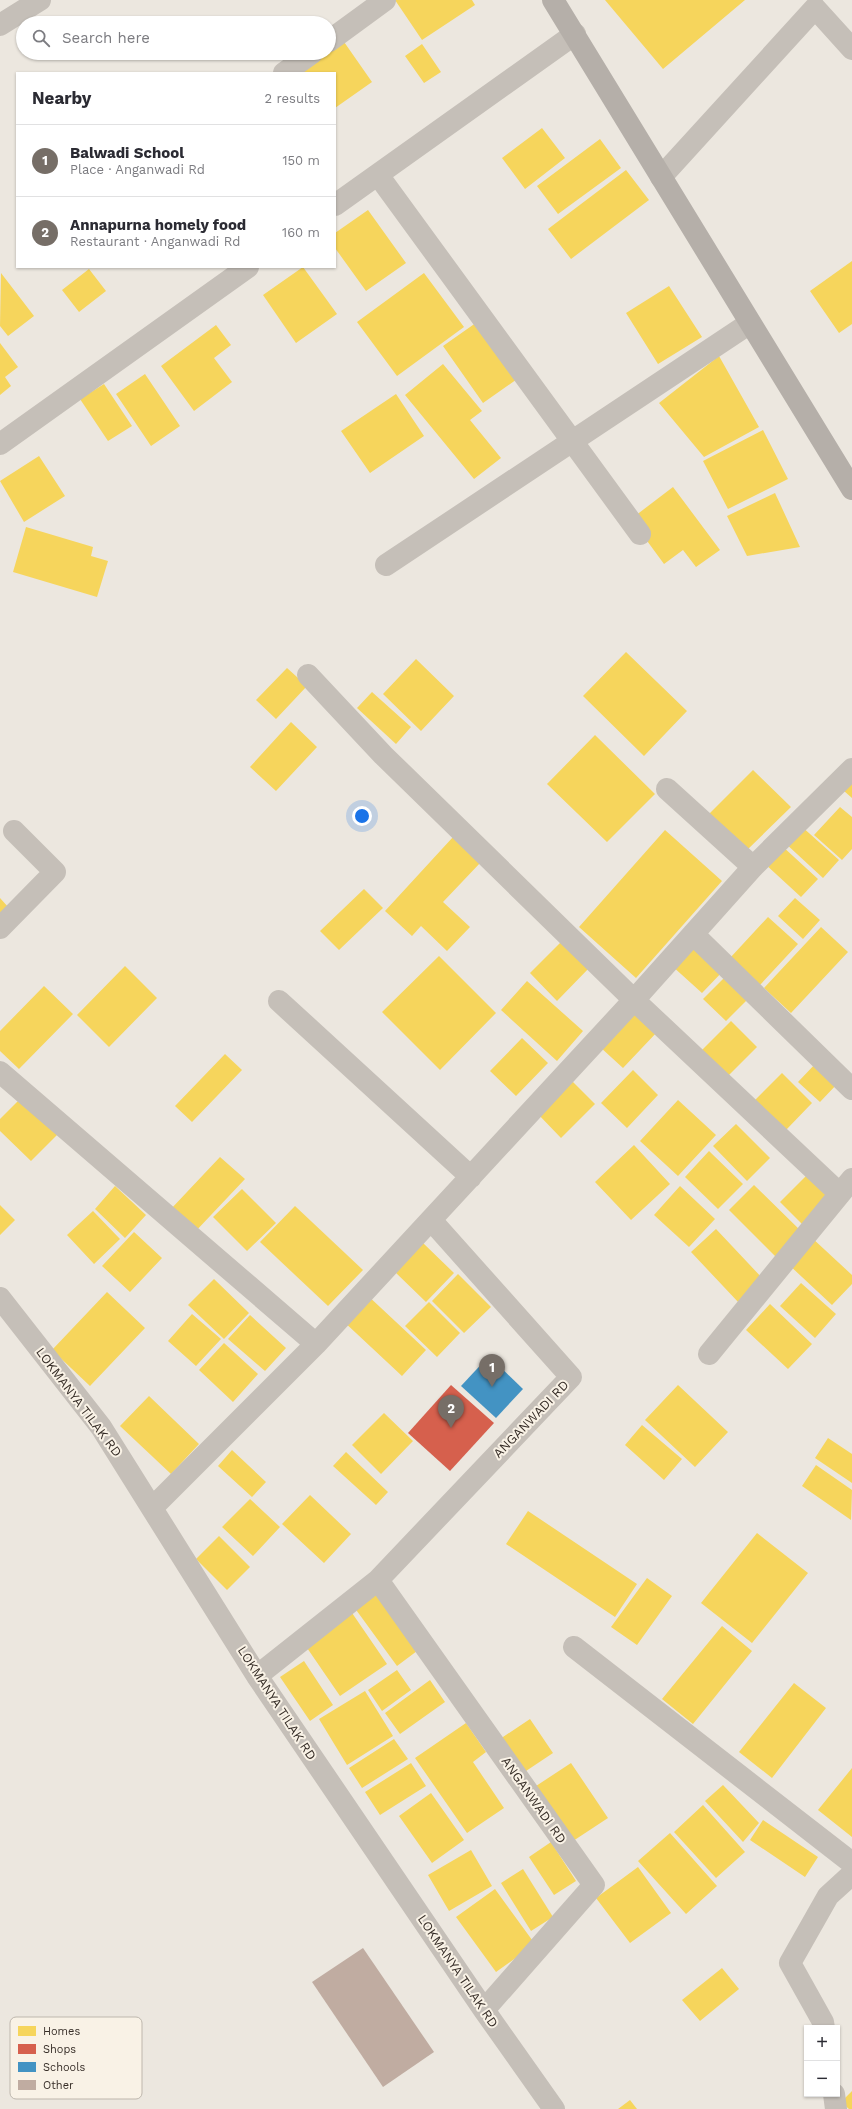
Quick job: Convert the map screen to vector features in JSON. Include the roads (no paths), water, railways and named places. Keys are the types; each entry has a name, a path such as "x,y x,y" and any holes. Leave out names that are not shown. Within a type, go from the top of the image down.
{"main road":[{"path":"554,0 852,489"}],"street":[{"path":"0,26 40,0"},
{"path":"336,36 385,0"},
{"path":"661,177 815,8 852,49"},
{"path":"336,204 575,34"},
{"path":"285,72 302,60"},
{"path":"378,175 640,534"},
{"path":"0,444 247,268"},
{"path":"386,565 750,323"},
{"path":"308,675 383,754 634,1000 846,1187 710,1354"},
{"path":"153,1507 316,1344 634,1000 753,866 852,769"},
{"path":"667,789 753,866"},
{"path":"0,928 55,872 14,830"},
{"path":"693,934 852,1089"},
{"path":"279,1001 471,1177"},
{"path":"0,1072 316,1344"},
{"name":"ANGANWADI RD","path":"258,1676 378,1580 571,1377 431,1220"},
{"name":"LOKMANYA TILAK RD","path":"0,1298 101,1427 153,1507 258,1676 484,2010 554,2109"},
{"name":"ANGANWADI RD","path":"378,1580 594,1885 484,2010"},
{"path":"574,1647 852,1863"},
{"path":"824,2025 790,1963 828,1896 852,1874"},
{"path":"834,2097 836,2109"}],"place":[{"name":"Balwadi School","path":"492,1387"},
{"name":"Annapurna homely food","path":"451,1428"}]}
